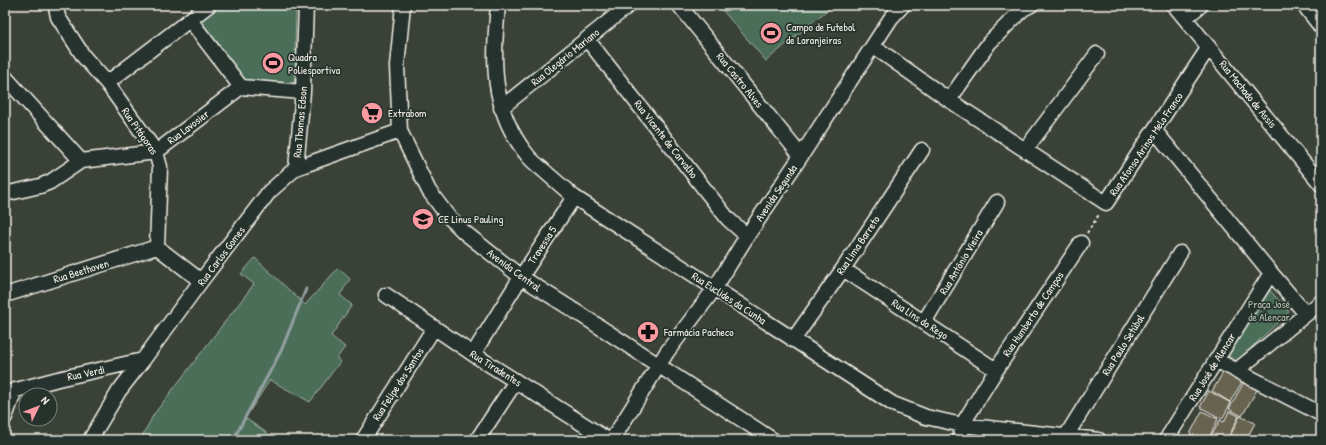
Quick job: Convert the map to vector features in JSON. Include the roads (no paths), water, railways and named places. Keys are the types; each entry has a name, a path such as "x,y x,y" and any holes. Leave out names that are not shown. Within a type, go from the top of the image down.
{"street":[{"name":"Rua Pitágoras","path":"57,5 58,17 84,57 107,83 159,158 160,167 157,247"},
{"path":"107,83 209,5"},
{"name":"Rua Thomas Edson","path":"296,168 303,92 306,5"},
{"name":"Avenida Central","path":"403,5 397,66 400,131 429,191 447,215 464,232 521,277 774,440"},
{"name":"Rua Euclides da Cunha","path":"498,5 495,37 496,80 501,108 511,130 529,157 574,197 894,404 926,417 962,425 1100,440"},
{"name":"Rua Olegário Mariano","path":"501,108 630,5"},
{"name":"Rua Castro Alves","path":"679,5 801,156"},
{"name":"Avenida Segunda","path":"612,440 658,366 715,288 873,46 893,11 903,5"},
{"path":"949,100 989,43 1023,9 1031,5"},
{"name":"Rua Machado de Assis","path":"1174,5 1321,184"},
{"path":"1185,18 1201,5"},
{"path":"1304,5 1321,27"},
{"path":"190,20 241,88 303,92"},
{"name":"Rua Vicente de Carvalho","path":"587,39 728,218 748,236"},
{"name":"Rua Afonso Arinos Melo Franco","path":"873,46 949,100 1106,203 1155,131 1209,47"},
{"path":"1026,150 1098,54"},
{"path":"5,77 81,161"},
{"name":"Rua Lavosier","path":"5,194 40,186 50,182 81,161 156,152 241,88"},
{"name":"Rua Carlos Gomes","path":"90,440 119,390 270,192 296,168 400,131"},
{"path":"1155,131 1306,314"},
{"name":"Rua Lima Barreto","path":"793,340 843,269 922,150"},
{"name":"Travessa 5","path":"473,354 521,277 574,197"},
{"name":"Rua Antônio Vieira","path":"924,322 997,202"},
{"name":"Rua Humberto de Campos","path":"962,425 996,370 1081,244"},
{"path":"157,247 201,281"},
{"name":"Rua Beethoven","path":"5,295 157,247"},
{"name":"Rua Paulo Setúbal","path":"1066,436 1180,253"},
{"name":"Rua Lins do Rego","path":"843,269 996,370"},
{"name":"Rua José de Alencar","path":"1166,440 1271,273"},
{"name":"Rua Tiradentes","path":"386,295 473,354 608,440"},
{"path":"1236,371 1321,302"},
{"name":"Rua Felipe dos Santos","path":"363,440 434,328"},
{"name":"Rua Verdi","path":"10,392 58,379 143,360"},
{"path":"1216,360 1321,414"},
{"path":"476,440 516,381"},
{"path":"5,417 10,392"},
{"path":"960,440 962,425"}],"waterway":[{"path":"233,440 281,351 306,289"}],"place":[{"name":"Campo de Futebol de Laranjeiras","path":"771,33"},
{"name":"Quadra Poliesportiva","path":"273,63"},
{"name":"Extrabom","path":"372,113"},
{"name":"CE Linus Pauling","path":"423,219"},
{"name":"Farmácia Pacheco","path":"648,332"}],"park label":[{"name":"Praça José de Alencar","path":"1269,310"}]}
